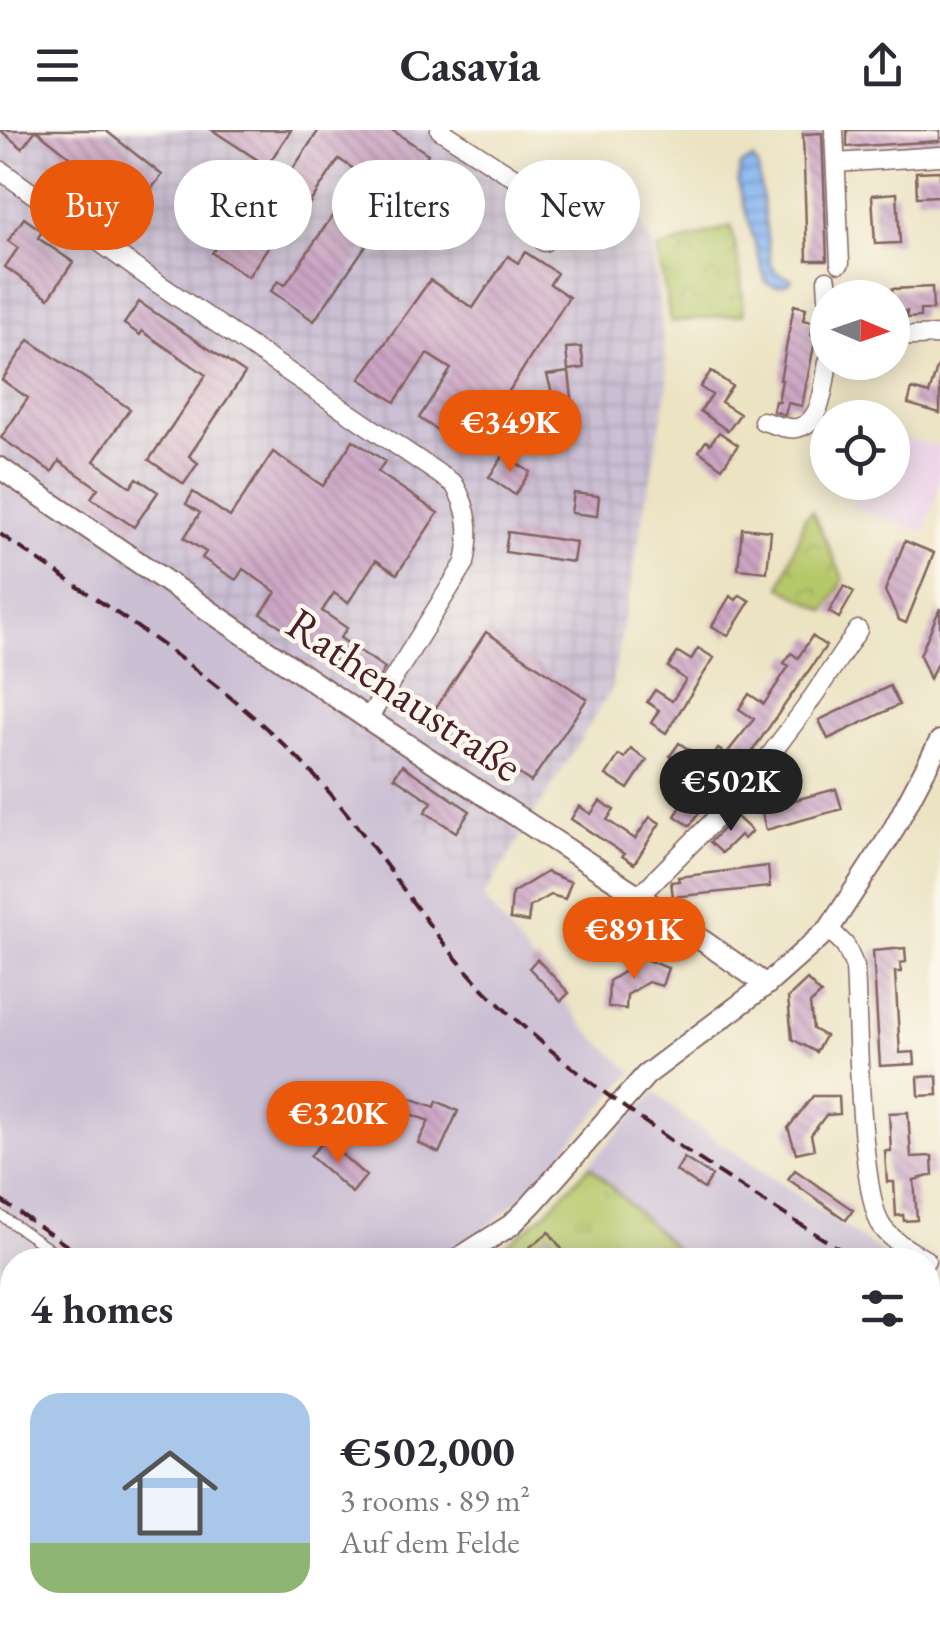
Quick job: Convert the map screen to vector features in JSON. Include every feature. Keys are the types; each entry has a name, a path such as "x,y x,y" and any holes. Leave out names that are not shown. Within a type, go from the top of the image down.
{"street":[{"path":"440,130 505,172"},
{"path":"834,130 840,263"},
{"path":"836,163 940,156"},
{"path":"0,170 141,272 454,484 469,524 465,563 368,720"},
{"path":"910,336 940,334"},
{"path":"763,421 794,429 808,424 821,402 825,380"},
{"name":"Rathenaustraße","path":"0,468 368,720 638,896 766,985"},
{"path":"638,896 743,791 858,630"},
{"path":"473,1248 521,1215 632,1089 684,1044 766,985 829,929 933,770 940,741"},
{"path":"829,929 845,945 855,967 866,1158 874,1210 882,1227 907,1248"}],"lane":[{"path":"0,1215 48,1248"}],"shaded area":[{"path":"0,130 436,130 505,172 505,250 640,250 640,221 653,248 668,385 611,690 483,898 300,680 0,478"},
{"path":"910,440 940,447 940,480 925,532 852,508 854,500 910,500"},
{"path":"0,478 300,680 483,898 588,1031 633,1072 526,1193 481,1232 454,1248 0,1248"},
{"path":"655,1092 683,1117 874,1248 503,1248 543,1215"}],"green space":[{"path":"731,226 744,314 671,322 657,250"},
{"path":"812,511 844,580 826,611 781,587 805,517"},
{"path":"590,1166 675,1248 503,1248 543,1215"}],"water":[{"path":"753,159 758,167 771,265 776,272 792,279 789,283 766,283 738,184 740,166"}],"building":[{"path":"0,130 36,130 22,148"},
{"path":"36,130 105,130 143,160 74,160"},
{"path":"212,130 291,130 271,160 258,160"},
{"path":"319,130 392,130 428,154 424,160 332,160 332,170 312,200 312,160 299,160"},
{"path":"847,130 940,130 940,141 847,147"},
{"path":"822,133 827,260 807,260 803,134"},
{"path":"154,169 162,175 154,185"},
{"path":"940,171 940,196 917,197 916,172"},
{"path":"897,193 900,243 875,244 872,195"},
{"path":"332,216 332,250 363,250 314,321 271,291 278,281 285,285"},
{"path":"24,218 30,222 30,250 56,250 73,262 49,298 5,267 18,248 8,241"},
{"path":"214,250 266,250 248,277 212,253"},
{"path":"525,252 557,273 550,284 569,297 470,452 419,418 451,369 427,354 395,402 360,379 430,280 473,308 508,256 518,263"},
{"path":"932,287 933,310 920,310 920,317 910,318 910,288"},
{"path":"139,302 245,373 189,456 198,463 184,484 149,460 206,375 142,331 140,335 124,324"},
{"path":"794,305 806,308 803,320 810,321 810,366 802,406 788,403 785,415 773,411 775,401 781,402 780,380"},
{"path":"29,340 130,409 94,461 131,487 137,478 158,492 134,527 91,498 98,488 59,461 52,472 1,438 28,398 2,380"},
{"path":"581,347 584,368 568,370 566,348"},
{"path":"940,368 940,413 910,405 912,389 929,394"},
{"path":"711,371 732,386 721,402 740,414 728,431 700,411 712,395 700,387"},
{"path":"569,372 572,398 554,400 547,375"},
{"path":"719,432 738,445 722,468 699,451"},
{"path":"353,440 385,461 378,472 438,513 397,574 376,560 348,603 334,593 322,611 347,628 340,638 385,668 378,680 346,659 342,665 261,614 276,592 243,569 236,580 202,558 206,552 184,538 200,513 186,504 193,492 230,517 273,452 323,486"},
{"path":"504,455 530,472 515,495 489,477"},
{"path":"574,493 599,496 597,516 571,513"},
{"path":"742,528 771,531 767,572 738,569"},
{"path":"508,532 576,542 573,562 505,552"},
{"path":"905,541 934,553 906,623 899,620 885,591"},
{"path":"844,586 854,592 839,618 829,612"},
{"path":"740,595 750,601 728,636 712,626 730,596 736,600"},
{"path":"940,608 940,656 930,679 920,655"},
{"path":"486,632 587,699 531,782 433,712"},
{"path":"812,636 826,646 732,780 716,799 711,795 690,826 675,816 701,776 670,756 679,743 709,763 718,749 726,754 754,719 739,709 749,694 764,704 789,666 784,663 791,653 798,658"},
{"path":"698,648 714,658 666,733 651,723 659,710 647,702 655,690 672,701 686,680 668,667 678,652 691,660"},
{"path":"890,686 899,705 828,739 819,720"},
{"path":"631,749 647,760 628,789 606,775 619,755 625,758"},
{"path":"402,765 470,811 456,832 425,812 432,802 394,777"},
{"path":"836,789 842,809 766,830 761,809"},
{"path":"600,801 614,810 607,820 635,839 650,817 660,823 634,864 571,819 579,806 591,814"},
{"path":"736,816 752,831 744,839 740,835 722,853 710,842"},
{"path":"768,866 770,887 673,897 671,882 679,881 678,877"},
{"path":"547,872 571,882 565,899 551,895 530,907 528,922 510,919 512,893"},
{"path":"905,948 906,962 900,963 901,972 895,972 900,1053 914,1052 915,1064 880,1066 873,951"},
{"path":"537,959 569,993 561,1001 529,968"},
{"path":"644,959 668,968 662,986 648,982 627,995 626,1009 608,1007 609,981"},
{"path":"807,980 821,994 810,1004 813,1029 825,1036 816,1052 792,1039 788,998"},
{"path":"937,1076 938,1095 919,1096 918,1077"},
{"path":"390,1091 435,1107 437,1101 458,1111 439,1153 418,1143 429,1121 385,1105"},
{"path":"813,1096 839,1096 840,1114 826,1115 811,1135 814,1149 796,1153 788,1128"},
{"path":"908,1112 911,1157 932,1156 933,1175 914,1180 917,1220 904,1221 903,1215 896,1216 894,1182 887,1182 885,1151 891,1151 889,1113"},
{"path":"325,1140 366,1176 352,1193 310,1156"},
{"path":"684,1158 712,1176 704,1189 676,1171"},
{"path":"795,1170 853,1210 846,1220 788,1179"},
{"path":"549,1232 561,1248 531,1248"}],"railway":[{"path":"0,534 209,680 286,746 367,839 452,953 542,1043 673,1142 838,1248"},
{"path":"0,1200 70,1248"}]}
